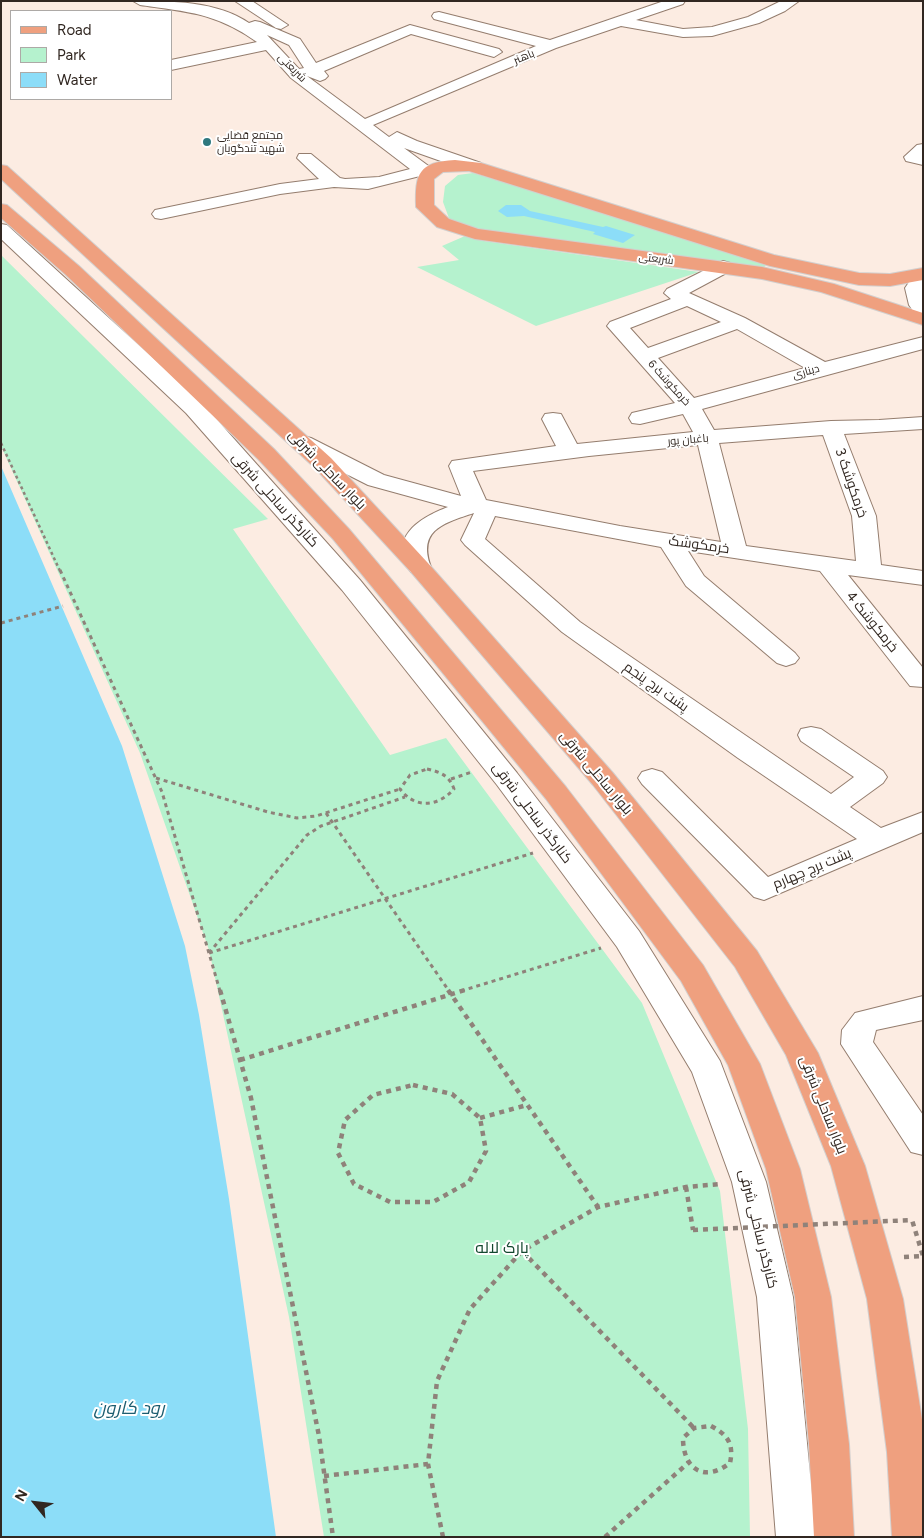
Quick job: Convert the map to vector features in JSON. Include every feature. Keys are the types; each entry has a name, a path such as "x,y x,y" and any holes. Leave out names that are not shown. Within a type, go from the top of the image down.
{"main road":[{"name":"شریعتی","path":"923,275 890,280 859,279 770,260 475,166 448,166 426,172 424,179 425,207 443,223 475,234 762,273 827,288 923,319"},
{"name":"بلوار ساحلی شرقی","path":"1,170 303,443 419,567 604,779 746,959 802,1053 848,1166 885,1299 907,1452 912,1537"},
{"path":"1,209 72,270 266,454 317,508 379,578 556,793 692,973 744,1064 783,1169 813,1298 829,1444 834,1537"}],"street":[{"name":"شریعتی","path":"140,1 200,9 243,22"},
{"name":"شریعتی","path":"184,1 206,6 243,22 278,42 372,120 411,145 475,166"},
{"path":"172,65 278,42 282,24 242,1"},
{"name":"باهنر","path":"372,120 551,45 622,22 678,1"},
{"path":"622,22 683,33 712,30 748,23 792,1"},
{"path":"439,16 551,45"},
{"path":"296,75 313,70 410,29 494,52"},
{"name":"شریعتی","path":"278,42 296,75 426,172"},
{"path":"923,149 912,157 923,160"},
{"path":"305,158 334,182"},
{"path":"161,214 280,189 334,182 364,184 426,172"},
{"name":"کنارگذر ساحلی شرقی","path":"1,228 194,408 351,585 507,779 628,939 708,1070 749,1182 775,1297 796,1537"},
{"path":"722,268 674,293 738,322 821,368"},
{"path":"923,275 915,288 918,305 923,311"},
{"name":"خرمکوشک 6","path":"688,299 617,326 690,406 707,438 735,550"},
{"path":"644,356 738,322"},
{"name":"دیناری","path":"640,418 690,406 821,368 923,343"},
{"path":"553,419 570,451"},
{"name":"باغبان پور","path":"482,506 460,466 570,451 831,427 921,427"},
{"name":"خرمکوشک 3","path":"831,427 864,516 869,570"},
{"name":"خرمکوشک","path":"303,443 356,471 386,484 482,506 669,541 923,578"},
{"path":"419,567 413,551 418,535 433,521 482,506"},
{"name":"پشت برج پنجم","path":"482,506 473,540 571,627 748,752 879,840"},
{"path":"287,515 317,508"},
{"path":"669,541 694,581 786,658"},
{"name":"خرمکوشک 4","path":"826,563 919,680"},
{"path":"811,735 874,777 831,808"},
{"name":"پشت برج چهارم","path":"652,778 764,890 923,821"},
{"path":"923,1008 866,1021 858,1030 857,1044 923,1142"}],"path":[{"path":"1,443 162,792 252,1098 319,1436 333,1537"},
{"path":"1,623 63,606"},
{"path":"427,769 441,772 451,779 454,789 447,798 434,804 418,804 405,798 400,789 403,779 413,772 427,769"},
{"path":"156,778 268,812 297,818 326,813 400,789"},
{"path":"209,953 307,835 332,822 405,798"},
{"path":"326,813 598,1207"},
{"path":"209,953 557,845"},
{"path":"240,1060 628,939"},
{"path":"413,1086 452,1094 480,1118 486,1151 478,1167 469,1182 433,1202 390,1202 354,1184 338,1152 346,1120 374,1095 397,1089 413,1086"},
{"path":"480,1118 527,1104"},
{"path":"443,1537 428,1464 437,1381 470,1309 522,1251 598,1207 686,1187 694,1230 912,1220 923,1256"},
{"path":"522,1251 694,1428"},
{"path":"711,1426 726,1434 733,1448 730,1463 717,1472 700,1472 688,1463 682,1451 683,1438 694,1428 711,1426"},
{"path":"605,1537 688,1463"},
{"path":"324,1476 428,1464"}],"green space":[{"path":"473,173 767,263 763,269 481,232 450,221 443,202 445,186 458,175"},
{"path":"465,236 484,241 699,272 536,326 417,267 459,260 442,246"},
{"name":"پارک لاله","path":"1,255 268,519 233,529 390,755 446,738 642,1003 720,1191 748,1429 750,1537 324,1537 289,1317 209,950 140,753 1,446"}],"water":[{"path":"506,205 521,205 530,211 603,227 606,226 635,235 623,243 593,234 595,232 524,216 507,217 498,211"},
{"name":"رود کارون","path":"1,466 122,746 185,946 199,1015 229,1199 276,1537 1,1537"}],"place":[{"name":"مجتمع قضایی شهید تندگویان","path":"207,142"}]}
